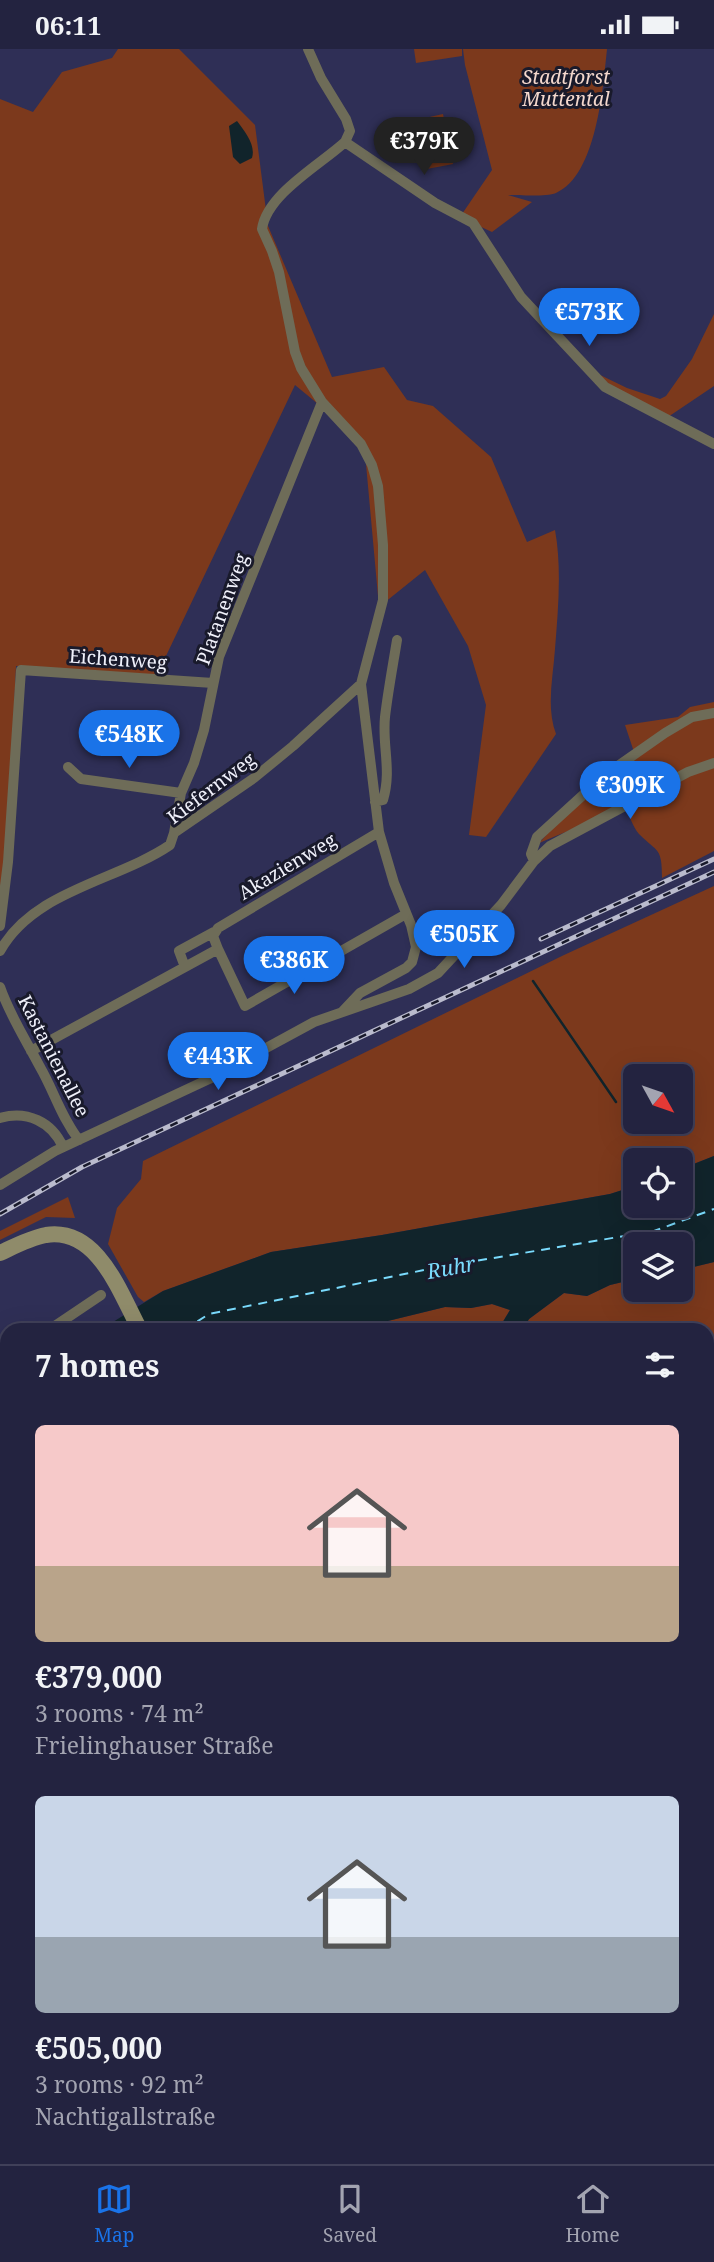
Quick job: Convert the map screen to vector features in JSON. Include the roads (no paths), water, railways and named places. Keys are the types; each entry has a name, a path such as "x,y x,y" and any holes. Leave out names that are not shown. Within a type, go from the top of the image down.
{"main road":[{"path":"0,1253 34,1238 54,1234 75,1238 94,1251 136,1323"}],"street":[{"path":"308,49 350,131 345,142 270,207 262,229 279,272 295,352 322,402 360,444 372,465 378,486 383,545 383,600 361,684 379,832 388,867 411,925 416,947 412,962 360,993 343,1011"},
{"path":"345,142 435,203 473,223 522,297 606,387 714,444"},
{"name":"Platanenweg","path":"174,833 181,793 194,763 219,657 322,402"},
{"path":"375,802 383,800 387,786 385,715 397,640"},
{"name":"Eichenweg","path":"0,926 8,862 21,670 214,683"},
{"name":"Kiefernweg","path":"1,947 22,925 46,906 170,845 174,833 254,778 361,684"},
{"path":"534,862 531,854 537,837 605,775 674,727 692,717 714,713"},
{"path":"0,1185 63,1147 209,1079 314,1022 409,989 438,973 501,905 550,846 688,772 714,763"},
{"path":"68,767 81,779 181,793"},
{"name":"Akazienweg","path":"184,968 179,951 379,832"},
{"path":"214,932 214,940 245,1006 406,914"},
{"path":"31,1051 218,949"},
{"name":"Kastanienallee","path":"0,987 10,1014 69,1127 79,1140"},
{"path":"0,1118 34,1118 53,1130 63,1147"},
{"path":"59,1323 101,1294"}],"water":[{"path":"237,121 249,139 253,153 252,158 240,164 233,157 229,126"},
{"name":"Ruhr","path":"714,1156 714,1262 693,1267 693,1232 623,1232 623,1282 587,1296 564,1293 527,1323 502,1323 510,1310 492,1304 471,1308 445,1307 380,1323 111,1323 163,1291 271,1252 623,1190 623,1218 693,1218 693,1164"}],"waterway":[{"path":"533,981 616,1102"}],"railway":[{"path":"541,939 714,859"},
{"path":"0,1214 82,1167 714,872"}],"park label":[{"name":"Stadtforst Muttental","path":"566,88"}]}
